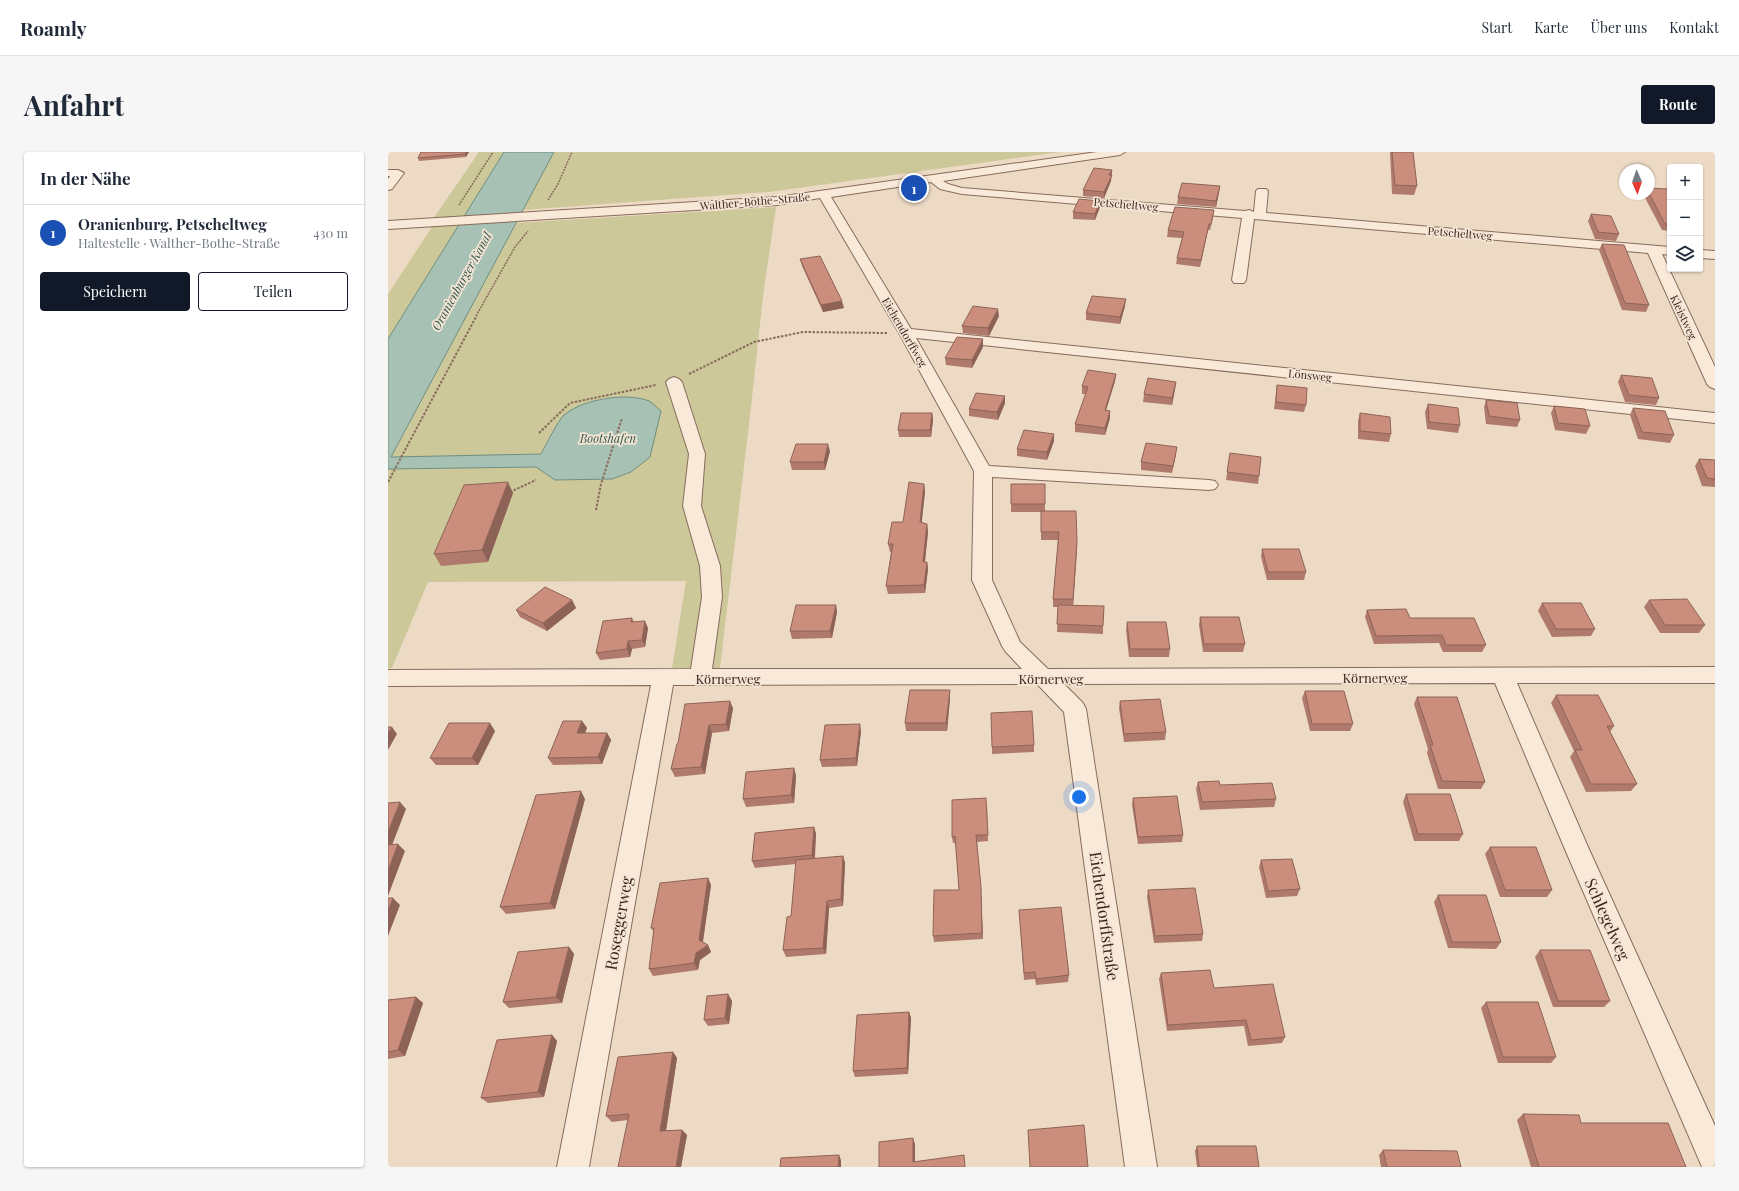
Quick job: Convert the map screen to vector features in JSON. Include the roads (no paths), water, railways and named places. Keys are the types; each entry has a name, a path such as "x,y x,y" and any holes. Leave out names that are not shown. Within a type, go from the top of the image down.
{"street":[{"name":"Walther-Bothe-Straße","path":"388,225 755,203 824,195 1120,152"},
{"path":"388,173 398,173 388,186"},
{"name":"Petscheltweg","path":"934,179 944,187 962,191 1667,251"},
{"path":"1239,280 1262,191"},
{"name":"Eichendorffweg","path":"824,195 906,333 983,472 982,580 1012,646 1044,678"},
{"name":"Kleistweg","path":"1653,250 1715,384"},
{"path":"1703,254 1715,255"},
{"name":"Lönsweg","path":"906,333 1715,418"},
{"path":"674,382 697,454 692,506 710,566 712,597 700,678"},
{"path":"983,472 1209,485"},
{"name":"Körnerweg","path":"388,678 1044,678 1715,675"},
{"name":"Schlegelweg","path":"1503,676 1579,854 1715,1161"},
{"name":"Roseggerweg","path":"573,1167 663,678"},
{"name":"Eichendorffstraße","path":"1044,678 1075,709 1141,1167"}],"water":[{"path":"504,152 554,152 391,457 541,454 561,418 572,409 593,401 617,397 640,398 649,401 661,411 650,457 631,472 612,479 555,480 536,467 388,469 388,339"}],"place":[{"name":"Oranienburg, Petscheltweg","path":"914,188"}],"water label":[{"name":"Oranienburger Kanal","path":"461,281"},
{"name":"Bootshafen","path":"608,438"}]}
